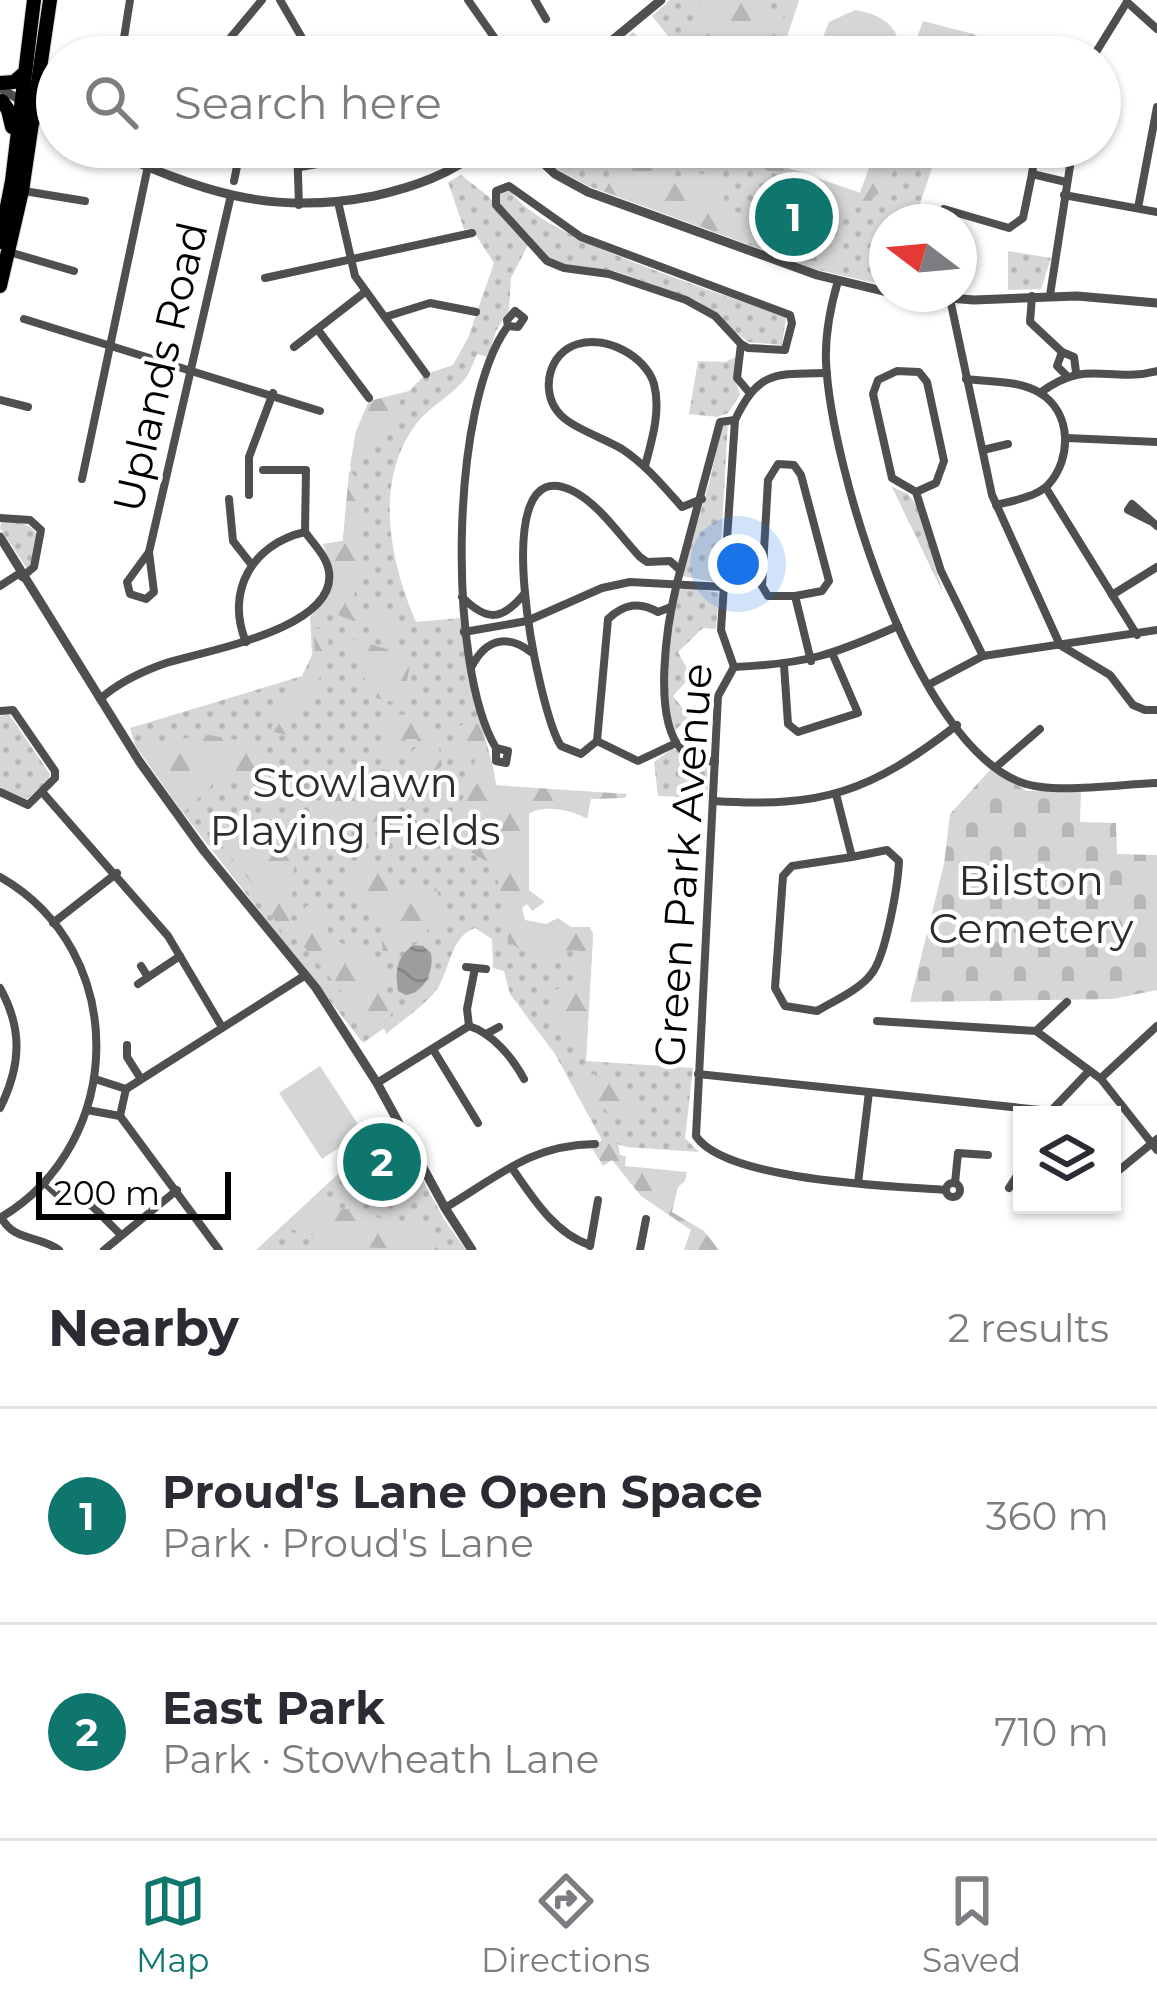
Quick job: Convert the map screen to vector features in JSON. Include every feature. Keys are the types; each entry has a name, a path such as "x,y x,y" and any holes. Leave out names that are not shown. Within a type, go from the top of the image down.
{"highway":[{"path":"28,146 22,75 34,0"},
{"path":"43,36 50,0"},
{"path":"44,30 44,36"},
{"path":"0,286 11,187 36,65"},
{"path":"0,86 22,75"},
{"path":"1,100 12,122 11,187"},
{"path":"11,187 36,136"}],"street":[{"path":"124,36 130,0"},
{"path":"232,36 262,0"},
{"path":"280,0 297,36"},
{"path":"535,0 546,19"},
{"path":"617,36 661,0"},
{"path":"470,1 494,36"},
{"path":"1106,36 1127,1 1157,29"},
{"path":"0,86 36,114"},
{"path":"1,100 26,108"},
{"path":"1138,208 1157,106"},
{"path":"82,479 148,168"},
{"path":"154,168 231,195 299,206 424,182 454,168"},
{"path":"234,181 242,168"},
{"path":"299,206 300,168"},
{"path":"549,168 588,192 869,288"},
{"path":"977,222 1015,227 1024,218 1033,168"},
{"path":"1049,295 1069,168"},
{"path":"1032,174 1066,182"},
{"path":"741,344 785,350 790,315 581,237 555,223 509,186 496,190 496,205 547,261 609,274 686,300 715,316 741,344 737,378 748,392 783,374 826,373"},
{"path":"11,187 85,201"},
{"name":"Uplands Road","path":"148,552 154,592 146,598 130,594 127,586 148,552 231,195"},
{"path":"1064,195 1157,212"},
{"path":"338,202 350,258 365,292 426,374"},
{"path":"265,278 350,258 463,241 472,233"},
{"path":"4,247 74,271"},
{"path":"838,281 826,336 826,373 845,476 865,544 928,685 996,767 1030,784 1157,783"},
{"path":"294,346 365,292"},
{"path":"977,298 1049,295 1157,303"},
{"path":"1032,296 1030,322 1062,352 1075,356 1071,374 1040,393"},
{"path":"385,317 430,303 476,312"},
{"path":"953,312 996,506 1060,645 1110,675 1132,705 1157,710"},
{"path":"24,320 320,411"},
{"path":"496,748 471,667 461,596 465,481 476,419 499,339 508,326"},
{"path":"318,330 363,394"},
{"path":"645,466 656,400 646,368 627,353 600,343 578,343 568,349 555,362 547,381 556,411 645,466 682,508 693,530"},
{"path":"1062,352 1057,366 1071,374 1157,370"},
{"path":"916,492 936,483 944,461 927,382 919,372 897,370 878,380 873,394 892,478 916,492 941,571 983,656"},
{"path":"966,379 1040,393 1054,407 1067,438 1063,460 1046,488 996,506"},
{"name":"Green Park Avenue","path":"748,392 735,420 721,630 734,667 718,696 695,1123 699,1142 724,1158 777,1172 858,1183"},
{"path":"248,495 249,457 273,394"},
{"path":"0,400 28,407"},
{"path":"715,762 693,758 676,743 666,719 669,629 720,422 735,420"},
{"path":"1067,438 1157,442"},
{"path":"983,450 1008,444"},
{"path":"778,464 794,465 801,475 829,581 822,591 795,596 768,596 762,586 767,480 778,464"},
{"path":"100,699 148,670 246,642 308,612 324,594 329,568 305,532 305,470 263,470"},
{"path":"669,629 648,606 630,605 608,619 597,741 576,754 556,740 527,621 527,507 552,487 572,490 647,562 670,561 688,546"},
{"path":"1046,488 1137,635"},
{"path":"230,499 232,541 251,564"},
{"path":"682,508 702,499"},
{"path":"0,518 30,520 41,530 34,567 0,586"},
{"path":"246,642 238,624 238,606 251,564 274,544 305,532"},
{"path":"0,537 139,761 204,851 316,988 377,1083 472,1250"},
{"path":"670,561 680,570"},
{"path":"1112,595 1157,567"},
{"path":"464,632 527,621 602,588 630,582 724,587"},
{"path":"461,596 477,612 499,614 510,610 525,593"},
{"path":"795,596 811,661"},
{"path":"658,612 671,607"},
{"path":"734,667 811,661 898,626"},
{"path":"928,685 983,656 1157,630"},
{"path":"471,667 479,654 499,640 513,640 532,653"},
{"path":"784,664 788,724 798,732 858,713 833,655"},
{"path":"0,711 13,710 55,771 55,778 28,805 0,792"},
{"path":"714,801 788,803 836,794 888,775 957,725"},
{"path":"996,767 1040,729"},
{"path":"597,741 638,761 676,743"},
{"path":"43,793 117,873 180,956 222,1028"},
{"path":"836,794 851,857"},
{"path":"878,849 899,862 874,971 818,1011 785,1006 775,988 784,876 792,866 851,857 878,849"},
{"path":"53,922 117,873"},
{"path":"0,877 32,900 69,944 93,1005 94,1079 76,1142 45,1183 1,1217 15,1235 46,1241 59,1250"},
{"path":"138,984 180,956"},
{"path":"140,966 148,976"},
{"path":"469,1026 467,1009 476,968"},
{"path":"120,1116 126,1089 304,976"},
{"path":"0,988 18,1040 13,1077 0,1108"},
{"path":"1036,1030 1067,1002"},
{"path":"877,1021 1036,1030 1101,1079 1155,1144 1121,1169"},
{"path":"377,1083 469,1026"},
{"path":"469,1026 507,1054 524,1079"},
{"path":"1101,1079 1157,1026"},
{"path":"485,1034 499,1028"},
{"path":"127,1045 127,1057 141,1079"},
{"path":"434,1051 478,1123"},
{"path":"1056,1106 1089,1071"},
{"path":"698,1074 1013,1109"},
{"path":"94,1079 126,1089"},
{"path":"869,1092 858,1183 951,1187 958,1153 988,1155"},
{"path":"87,1110 120,1116 219,1250"},
{"path":"445,1208 552,1146 595,1144"},
{"path":"512,1168 548,1216 590,1248 598,1200"},
{"path":"1009,1188 1013,1182"},
{"path":"45,1183 57,1194 92,1206 121,1235"},
{"path":"104,1250 177,1190"},
{"path":"640,1250 646,1219"}],"green space":[{"path":"670,0 799,0 787,36 668,36 652,16"},
{"path":"702,0 758,0 784,19 791,0 799,0 787,36 746,36 745,29 735,23 729,36 688,36"},
{"path":"855,10 889,24 896,36 823,36 829,22"},
{"path":"923,21 977,35 976,36 918,36"},
{"path":"556,168 788,168 860,193 869,168 932,168 920,204 869,204 869,282 815,269 588,186"},
{"path":"624,168 658,168 656,171 676,176 718,175 725,201 735,212 840,248 841,259 830,272 769,252 769,236 752,231 746,243 603,191 607,177 621,180"},
{"path":"763,168 788,168 860,193 869,168 895,168 877,195 846,204"},
{"name":"Stowlawn Playing Fields","path":"461,175 488,196 529,243 511,278 509,310 488,357 477,354 465,379 416,424 403,447 390,496 399,573 416,622 460,618 469,681 493,766 521,931 593,934 586,1061 693,1068 685,1138 699,1152 627,1147 602,1140 555,1054 510,994 504,971 493,968 492,939 475,928 456,945 439,986 428,999 386,1034 384,1028 363,1043 183,813 135,745 130,728 302,676 312,655 310,617 330,583 323,544 343,541 353,453 369,401 409,391 426,374 453,365 468,338 494,263 472,229 464,229 448,182"},
{"path":"501,190 510,190 527,208 594,245 786,317 782,345 748,342 698,301 615,271 563,264 546,256 501,205 497,199"},
{"path":"1008,251 1051,258 1041,289 1008,290"},
{"path":"736,357 734,375 740,395 728,413 717,417 689,414 698,361 725,362"},
{"path":"401,394 392,419 358,467 350,466 356,431 369,401"},
{"path":"728,422 715,582 683,576 722,424"},
{"path":"349,471 360,480 365,517 353,604 390,621 403,639 319,608 331,576 323,544 343,541"},
{"path":"892,487 908,494 917,506 943,593"},
{"path":"2,520 25,524 36,533 28,570 0,528"},
{"path":"685,587 719,593 716,629 703,628 678,652 691,676 673,696 689,716 675,731 667,698 667,663 677,592"},
{"path":"327,628 323,672 287,735 271,731 277,714 312,664 313,629"},
{"path":"337,635 401,653 410,663 405,693 397,703 376,698 362,674 362,662 337,647"},
{"path":"9,714 50,774 24,801 0,787 0,716"},
{"path":"411,714 438,742 442,766 429,775 413,769 421,759 412,751 417,739 407,739 395,748 392,761 380,756 385,726 398,715"},
{"path":"479,717 495,785 627,794 625,798 591,799 587,819 558,809 529,814 529,890 545,902 532,911 527,904 522,908 525,920 546,924 558,918 571,927 590,927 593,934 586,1056 560,1036 547,994 574,981 581,951 540,958 508,941 495,866 449,840 447,829 473,778 476,749 458,755 453,729"},
{"path":"209,735 248,742 265,761 253,783 219,779 183,813 135,745"},
{"path":"673,748 707,767 708,798 658,796 654,762"},
{"path":"382,769 404,777 410,799 369,824 347,827 323,821 330,793"},
{"name":"Bilston Cemetery","path":"990,770 1027,791 1081,790 1080,822 1116,823 1117,854 1157,855 1157,990 1113,999 910,1002 944,864 950,814"},
{"path":"245,813 294,835 292,904 285,937 254,886 207,827"},
{"path":"365,859 386,867 395,882 407,888 435,886 445,911 440,922 428,929 425,940 412,943 394,958 385,957 378,910 342,876"},
{"path":"311,902 324,903 329,936 358,953 382,959 387,967 385,994 395,1005 385,1028 376,1033 297,938 303,910"},
{"path":"320,1066 363,1132 322,1159 279,1093"},
{"path":"593,1074 638,1100 634,1114 615,1119 597,1102 587,1100 583,1105 576,1093 579,1080"},
{"path":"392,1124 466,1250 256,1250"},
{"path":"602,1140 618,1144 620,1155 626,1156 625,1166 687,1172 672,1212 704,1231 719,1250 684,1250 691,1230 641,1196 612,1160 603,1166 592,1148"},
{"path":"311,1200 419,1228 439,1250 321,1246 319,1237 283,1227"}],"water":[{"path":"413,945 431,953 431,967 423,985 406,995 398,991 397,971"}],"place":[{"name":"Proud's Lane Open Space","path":"794,217"},
{"name":"East Park","path":"382,1162"}]}
